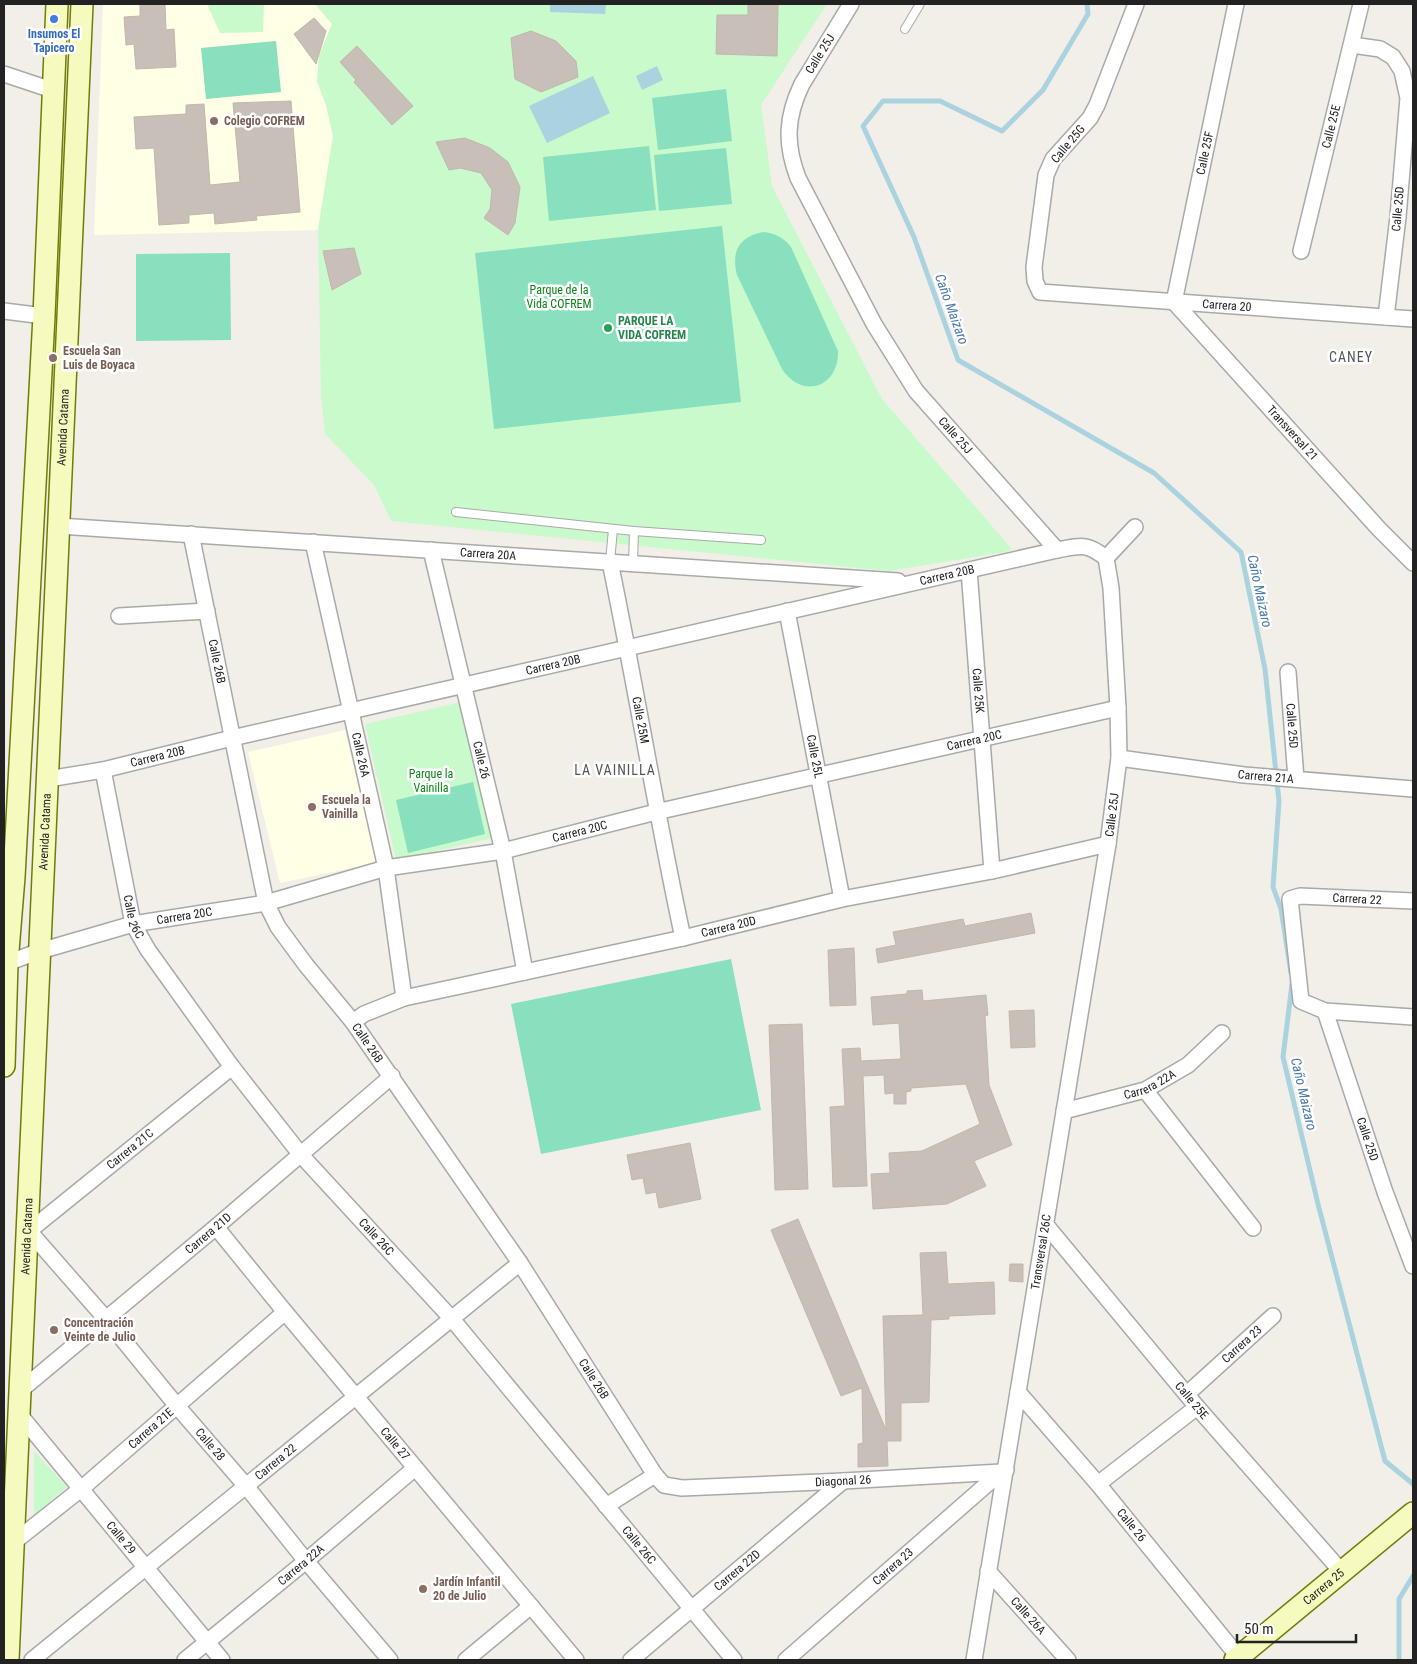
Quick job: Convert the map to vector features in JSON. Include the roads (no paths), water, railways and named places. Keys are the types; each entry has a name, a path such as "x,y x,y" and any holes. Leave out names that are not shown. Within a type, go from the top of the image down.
{"main road":[{"name":"Avenida Catama","path":"4,1066 5,963 9,877 44,316 56,4"},
{"name":"Avenida Catama","path":"8,1660 29,1230 82,4"},
{"name":"Carrera 25","path":"1238,1659 1341,1571 1407,1518"}],"street":[{"name":"Calle 25J","path":"851,4 796,96 789,123 792,163 874,324 916,391 1057,550"},
{"name":"Calle 25G","path":"1040,292 1035,281 1034,267 1046,175 1052,159 1090,118 1097,105 1136,4"},
{"name":"Calle 25F","path":"1174,302 1236,4"},
{"name":"Calle 25E","path":"1302,251 1361,4"},
{"name":"Calle 25D","path":"1352,45 1380,49 1393,57 1402,71 1408,98 1398,217 1386,317"},
{"path":"4,74 52,90"},
{"name":"Carrera 20","path":"1040,292 1413,319"},
{"name":"Transversal 21","path":"1174,302 1378,529 1413,563"},
{"path":"4,311 44,316"},
{"name":"Carrera 20A","path":"59,526 916,582"},
{"path":"1057,550 1086,546 1097,550 1106,558 1135,527"},
{"name":"Calle 26B","path":"190,534 266,903 278,927 353,1022 392,1076 520,1263 655,1475 664,1485 682,1488"},
{"name":"Calle 26A","path":"313,542 386,868 404,998"},
{"name":"Calle 26","path":"431,550 503,851 525,972"},
{"name":"Carrera 20B","path":"48,779 103,770 232,738 1057,550"},
{"name":"Calle 25J","path":"1106,558 1111,588 1119,758 1108,844"},
{"name":"Calle 25M","path":"610,562 628,648 656,812 683,938"},
{"name":"Calle 25K","path":"969,570 992,871"},
{"path":"119,616 206,611"},
{"name":"Calle 25L","path":"787,611 842,899"},
{"name":"Calle 25D","path":"1288,672 1290,779"},
{"name":"Carrera 20C","path":"5,963 133,924 266,903 386,868 503,851 656,812 819,774 982,740 1118,708"},
{"name":"Carrera 21A","path":"1119,758 1244,775 1413,789"},
{"name":"Calle 26C","path":"103,770 133,924 148,950 232,1067 301,1155 452,1319 734,1660"},
{"name":"Carrera 20D","path":"353,1022 364,1014 404,998 683,938 842,899 992,871 1108,844"},
{"name":"Transversal 26C","path":"974,1660 1003,1471 1046,1225 1108,844"},
{"name":"Carrera 22","path":"1325,1011 1301,1001 1290,899 1300,896 1413,902"},
{"path":"1325,1011 1413,1017"},
{"name":"Calle 25D","path":"1325,1011 1385,1192 1413,1266"},
{"name":"Carrera 22A","path":"1064,1111 1145,1090 1188,1066 1222,1033"},
{"name":"Carrera 21C","path":"29,1230 232,1067"},
{"name":"Carrera 21D","path":"21,1390 216,1227 392,1076"},
{"path":"1145,1090 1252,1228"},
{"name":"Calle 25E","path":"1046,1225 1197,1407 1341,1571"},
{"name":"Calle 27","path":"216,1227 576,1660"},
{"name":"Calle 28","path":"29,1230 106,1318 390,1660"},
{"name":"Carrera 22","path":"32,1660 50,1654 146,1567 520,1263"},
{"name":"Carrera 21E","path":"14,1542 81,1489 285,1312"},
{"name":"Carrera 23","path":"1187,1394 1273,1316"},
{"name":"Calle 26","path":"1018,1392 1098,1484 1238,1659"},
{"path":"1098,1484 1197,1407"},
{"name":"Calle 29","path":"20,1415 222,1660"},
{"name":"Carrera 22A","path":"186,1660 415,1468"},
{"name":"Carrera 23","path":"786,1660 1003,1471"},
{"name":"Diagonal 26","path":"682,1488 843,1481 1003,1471"},
{"path":"606,1506 655,1475"},
{"name":"Carrera 22D","path":"631,1660 843,1481"},
{"name":"Calle 26A","path":"988,1571 1068,1660"},
{"path":"466,1660 531,1606"}],"lane":[{"path":"905,28 920,4"},
{"path":"456,512 634,531 761,540"},
{"path":"610,562 613,529"},
{"path":"633,563 634,531"}],"water":[{"path":"550,4 606,4 605,14 550,12"},
{"path":"657,66 663,80 642,90 636,76"},
{"path":"593,76 610,113 547,143 529,106"}],"waterway":[{"name":"Caño Maizaro","path":"1087,4 1088,14 1043,90 1002,131 940,101 883,101 863,126 914,237 958,360 1154,473 1241,552 1265,669 1279,801 1273,887 1281,909 1291,973"},
{"name":"Caño Maizaro","path":"1292,984 1283,1057 1318,1204 1385,1461 1413,1484"},
{"name":"Caño Maizaro","path":"1399,1660 1399,1599 1413,1576"}],"place":[{"name":"Insumos El Tapicero","path":"54,19"},
{"name":"Colegio COFREM","path":"214,121"},
{"name":"PARQUE LA VIDA COFREM","path":"608,328"},
{"name":"Escuela San Luis de Boyaca","path":"53,358"},
{"name":"Escuela la Vainilla","path":"312,807"},
{"name":"Concentración Veinte de Julio","path":"54,1330"},
{"name":"Jardín Infantil 20 de Julio","path":"423,1589"}],"district":[{"name":"CANEY","path":"1351,357"},
{"name":"LA VAINILLA","path":"615,770"}],"park label":[{"name":"Parque de la Vida COFREM","path":"559,297"},
{"name":"Parque la Vainilla","path":"431,781"}]}
